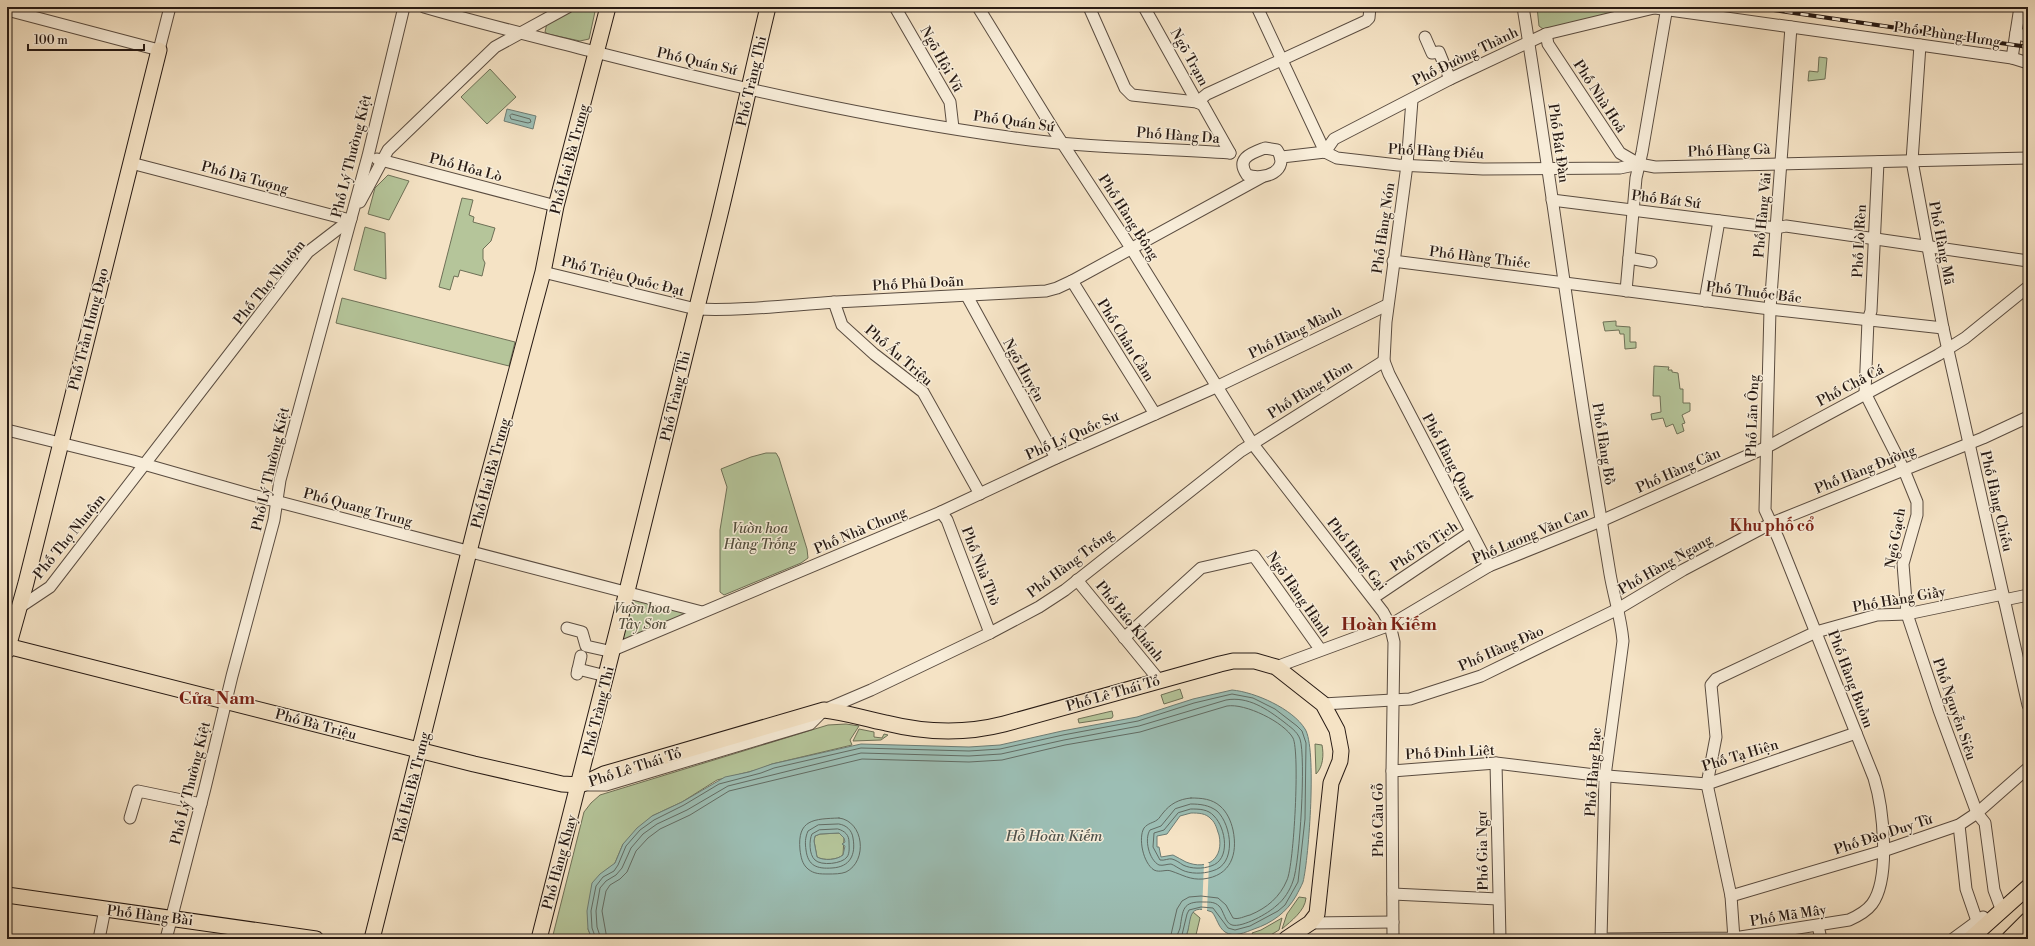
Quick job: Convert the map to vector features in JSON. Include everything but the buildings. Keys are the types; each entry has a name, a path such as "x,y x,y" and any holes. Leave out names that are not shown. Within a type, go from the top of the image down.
{"main road":[{"name":"Phố Hai Bà Trưng","path":"372,939 543,272 556,206 608,7"},
{"name":"Phố Tràng Thi","path":"580,785 609,650 628,592 768,7"},
{"name":"Phố Trần Hưng Đạo","path":"8,648 20,607 59,444 159,50"},
{"name":"Phố Bà Triệu","path":"8,648 226,700 420,750 562,784 580,785"},
{"name":"Phố Lê Thái Tổ","path":"580,785 604,774 824,710 942,732 965,731 1004,724 1159,680 1233,661 1255,662 1276,667 1323,704"},
{"path":"1286,939 1310,922 1317,914 1319,907 1331,783 1340,761 1341,751 1337,730 1323,704"},
{"name":"Phố Hàng Khay","path":"539,939 580,785"},
{"path":"1970,939 2006,903 2028,887"},
{"name":"Phố Hàng Bài","path":"7,895 171,917 316,939"},
{"path":"2009,939 2027,922"}],"street":[{"name":"Phố Trần Hưng Đạo","path":"159,50 170,7"},
{"name":"Phố Lý Thường Kiệt","path":"166,939 226,700 274,520 280,480 368,156 404,7"},
{"name":"Phố Quán Sứ","path":"424,7 518,34 749,89 828,106 1008,138 1062,143"},
{"name":"Phố Thợ Nhuộm","path":"20,607 50,587 146,465 308,252 350,220 388,150 495,47 568,7"},
{"name":"Ngõ Hội Vũ","path":"895,7 950,102 954,128"},
{"name":"Phố Hàng Bông","path":"978,7 1062,143 1132,248 1252,443"},
{"path":"1090,7 1125,88 1132,95 1198,102 1207,94 1366,21 1369,18 1370,7"},
{"name":"Ngõ Trạm","path":"1144,7 1198,102"},
{"path":"1257,7 1325,152 1282,157"},
{"name":"Phố Bát Đàn","path":"1523,7 1563,283"},
{"name":"Phố Đường Thành","path":"1325,152 1334,139 1450,79 1528,42 1546,34 1651,7"},
{"name":"Phố Phùng Hưng","path":"1651,7 1667,8 2012,58 2028,63"},
{"path":"2012,58 2020,7"},
{"path":"1626,291 1636,178 1667,8"},
{"path":"7,10 159,50"},
{"name":"Phố Hàng Vải","path":"1770,309 1791,27"},
{"name":"Phố Phùng Hưng","path":"2016,33 2028,37"},
{"name":"Phố Nhà Hoả","path":"1546,34 1548,44 1620,154 1639,164"},
{"path":"1425,37 1432,53 1439,52 1450,79"},
{"name":"Phố Hàng Mã","path":"1920,45 1912,161 1943,328 1968,444"},
{"name":"Phố Hàng Nón","path":"1384,361 1387,305 1407,166 1412,100"},
{"name":"Phố Hàng Da","path":"1062,143 1230,153 1203,105 1198,102"},
{"path":"1132,248 1280,168 1282,157 1277,150 1271,148 1246,156 1243,163 1244,170 1247,175 1262,177"},
{"name":"Phố Hàng Điếu","path":"1325,152 1336,158 1407,166 1483,169 1547,168"},
{"name":"Phố Hỏa Lò","path":"368,156 556,206"},
{"name":"Phố Hàng Gà","path":"1547,168 1620,168 1639,164 1655,168 1782,163 2028,158"},
{"name":"Phố Dã Tượng","path":"131,162 350,220"},
{"name":"Phố Lò Rèn","path":"1865,393 1868,320 1871,311 1875,240 1878,162"},
{"name":"Phố Bát Sứ","path":"1552,200 1776,228 1786,226 1928,248 2028,261"},
{"path":"1706,301 1719,221"},
{"name":"Phố Phủ Doãn","path":"696,310 785,307 834,302 967,296 1046,290 1057,288 1072,281 1132,248"},
{"path":"1629,258 1652,262"},
{"name":"Phố Hàng Thiếc","path":"1394,261 1563,283"},
{"name":"Phố Triệu Quốc Đạt","path":"543,272 696,310"},
{"name":"Phố Chân Cầm","path":"1072,281 1155,414"},
{"name":"Phố Thuốc Bắc","path":"1563,283 1770,309 1943,328"},
{"name":"Phố Hàng Bồ","path":"1563,283 1616,610"},
{"name":"Phố Chả Cá","path":"1766,447 1948,349 1965,338 2028,287"},
{"name":"Ngõ Huyện","path":"967,296 1056,458"},
{"name":"Phố Ấu Triệu","path":"834,302 842,325 874,354 923,392 980,494"},
{"name":"Phố Hàng Mành","path":"1216,386 1387,305"},
{"name":"Phố Lãn Ông","path":"1770,309 1765,510 1772,523"},
{"name":"Phố Hàng Hòm","path":"1252,443 1384,361"},
{"name":"Phố Hàng Quạt","path":"1384,361 1397,390 1489,566"},
{"name":"Phố Lý Quốc Sư","path":"941,512 1216,386"},
{"name":"Ngõ Gạch","path":"1865,393 1904,470 1916,502 1916,515 1903,564 1907,614"},
{"name":"Phố Hàng Đường","path":"1772,523 1968,444 2028,417"},
{"name":"Phố Quang Trung","path":"7,430 146,465 277,501 702,612"},
{"name":"Phố Hàng Trống","path":"824,710 871,690 1039,607 1077,580 1252,443"},
{"name":"Phố Hàng Gai","path":"1252,443 1373,598 1390,625 1394,642 1392,701"},
{"name":"Phố Hàng Chiếu","path":"1968,444 2028,706"},
{"name":"Phố Hàng Cân","path":"1601,521 1766,447"},
{"name":"Phố Nhà Chung","path":"609,650 941,512"},
{"name":"Phố Nhà Thờ","path":"941,512 947,520 990,632"},
{"name":"Phố Lương Văn Can","path":"1276,667 1390,625 1489,566 1601,521"},
{"name":"Phố Hàng Ngang","path":"1616,610 1683,570 1772,523"},
{"name":"Phố Hàng Buồm","path":"1772,523 1878,792 1883,851"},
{"name":"Phố Tô Tịch","path":"1373,598 1471,532"},
{"name":"Ngõ Hàng Hành","path":"1124,638 1201,568 1254,556 1320,650"},
{"name":"Phố Báo Khánh","path":"1077,580 1159,680"},
{"name":"Phố Hàng Giầy","path":"1707,784 1716,737 1712,686 1716,679 1816,632 1877,615 1907,614 2003,597 2028,595"},
{"name":"Phố Hàng Đào","path":"1392,701 1410,699 1481,676 1616,610"},
{"name":"Phố Hàng Bạc","path":"1601,939 1606,776 1623,641 1622,624 1616,610"},
{"name":"Phố Nguyễn Siêu","path":"1907,614 1939,710 1977,813 1984,823 1994,890 2006,903"},
{"path":"567,628 582,632 586,646 609,650"},
{"path":"581,656 578,672 598,674"},
{"path":"1323,704 1392,701"},
{"name":"Phố Cầu Gỗ","path":"1392,701 1393,939"},
{"name":"Phố Tạ Hiện","path":"1606,776 1707,784 1856,733"},
{"name":"Phố Đinh Liệt","path":"1392,771 1496,763 1606,776"},
{"name":"Phố Gia Ngư","path":"1496,763 1500,939"},
{"name":"Phố Đào Duy Từ","path":"1731,896 1883,851 1959,824 1977,813 2028,768"},
{"path":"1707,784 1731,896 1734,938"},
{"path":"130,818 138,791 201,804"},
{"path":"1959,824 1966,889 1977,921"},
{"name":"Phố Mã Mây","path":"1601,939 1734,938 1849,920 1861,914 1869,907 1878,891 1882,870 1883,851"},
{"path":"1393,894 1498,899"},
{"path":"1953,939 1977,921 2006,903"},
{"path":"98,939 105,909"},
{"path":"1310,922 1393,922"},
{"path":"1818,926 1821,939"}],"green space":[{"path":"574,7 596,7 589,39 580,41 545,32 547,23"},
{"path":"1537,7 1610,7 1613,11 1612,14 1543,29 1539,26"},
{"path":"1819,57 1827,58 1825,79 1808,81 1809,71 1818,72"},
{"path":"490,69 516,97 487,124 461,97"},
{"path":"388,175 409,181 389,220 368,214 375,188"},
{"path":"462,198 473,200 469,215 474,217 473,222 495,228 491,241 483,249 483,259 485,263 482,276 460,270 458,277 454,276 450,290 439,287"},
{"path":"365,227 385,233 386,279 354,270"},
{"path":"342,298 515,342 509,366 336,323"},
{"path":"1616,321 1616,326 1630,327 1630,342 1636,342 1636,348 1625,349 1624,334 1620,334 1619,330 1605,331 1603,322"},
{"path":"1654,366 1669,367 1668,370 1678,373 1680,389 1683,389 1683,403 1690,403 1690,411 1682,415 1685,423 1682,424 1684,431 1677,434 1673,424 1666,427 1663,418 1652,420 1651,414 1661,412 1660,396 1653,396"},
{"name":"Vườn hoa Hàng Trống","path":"766,453 776,453 779,458 807,549 808,558 801,563 724,595 720,592 720,530 727,487 721,469 751,457"},
{"name":"Vườn hoa Tây Sơn","path":"631,597 693,612 618,644"},
{"path":"1180,689 1183,698 1164,704 1161,695"},
{"path":"1112,711 1112,718 1079,723 1078,719"},
{"path":"846,724 859,726 850,740 852,745 772,764 760,769 717,780 682,802 652,816 623,844 615,863 607,869 588,929 592,939 552,939 584,812 600,795 828,725"},
{"path":"859,729 874,732 874,737 882,738 884,734 888,735 881,740 853,741"},
{"path":"1315,744 1322,745 1323,753 1322,764 1316,774"},
{"path":"839,833 844,838 843,855 830,859 817,857 814,841 815,836 820,834"},
{"path":"1299,897 1306,898 1303,907 1282,929 1287,914"},
{"path":"1193,912 1200,918 1195,939 1184,939 1191,915"},
{"path":"1282,918 1279,930 1264,939 1255,939 1252,933 1261,930"}],"water":[{"path":"507,109 536,116 533,129 504,121"},
{"name":"Hồ Hoàn Kiếm","path":"1232,690 1251,694 1283,708 1292,715 1305,729 1309,740 1311,757 1311,803 1308,850 1303,882 1296,896 1284,912 1261,927 1240,934 1229,934 1221,928 1212,912 1203,909 1193,912 1187,934 1184,939 592,939 588,929 587,911 592,883 600,874 615,863 623,844 637,828 652,816 682,802 725,777 749,772 772,764 861,744 969,747 1000,745 1062,731 1137,717 1193,699","holes":["1191,813 1204,814 1214,822 1219,835 1220,843 1217,856 1213,860 1201,865 1186,862 1173,855 1161,857 1159,847 1157,847 1157,836 1167,834 1180,816","839,833 844,838 845,842 842,844 845,846 843,855 830,859 817,857 814,841 815,836 820,834"]}],"pier":[{"path":"1204,863 1209,863 1207,911 1202,911"}],"railway":[{"path":"1753,7 2028,47"}],"district":[{"name":"Khu phố cổ","path":"1772,525"},
{"name":"Hoàn Kiếm","path":"1389,624"},
{"name":"Cửa Nam","path":"217,698"}]}
